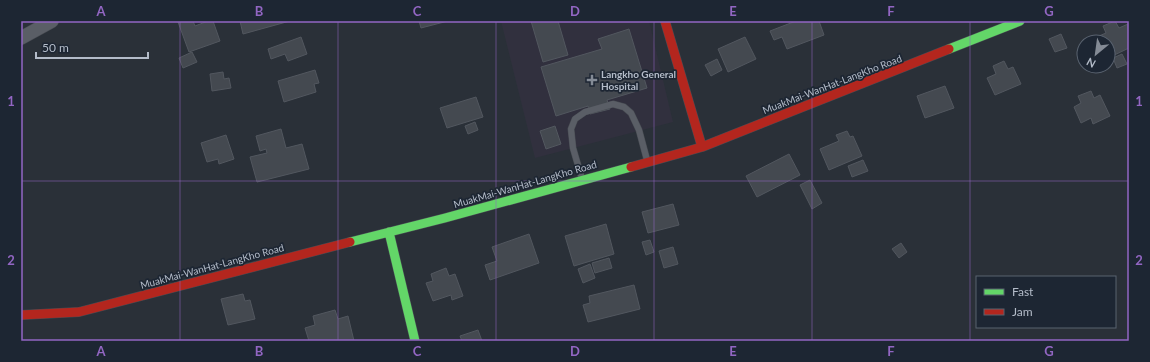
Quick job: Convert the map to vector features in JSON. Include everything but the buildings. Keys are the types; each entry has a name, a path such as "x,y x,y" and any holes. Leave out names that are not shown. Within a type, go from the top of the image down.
{"main road":[{"path":"665,21 702,147"},
{"name":"MuakMai-WanHat-LangKho Road","path":"21,315 79,312 445,218 702,147 1020,21"},
{"path":"389,232 415,341"}],"street":[{"path":"21,38 52,21"}],"lane":[{"path":"582,180 573,148 571,129 575,119 585,112 613,104 624,107 631,113 639,130 647,162"}],"shaded area":[{"path":"501,21 649,21 673,122 535,158"}],"traffic: fast":[{"path":"949,49 1020,21"},
{"path":"350,242 445,218 631,167"},
{"path":"389,232 415,341"}],"traffic: jam":[{"path":"665,21 702,147"},
{"path":"631,167 702,147 949,49"},
{"path":"21,315 79,312 350,242"}],"place":[{"name":"Langkho General Hospital","path":"592,80"}]}
